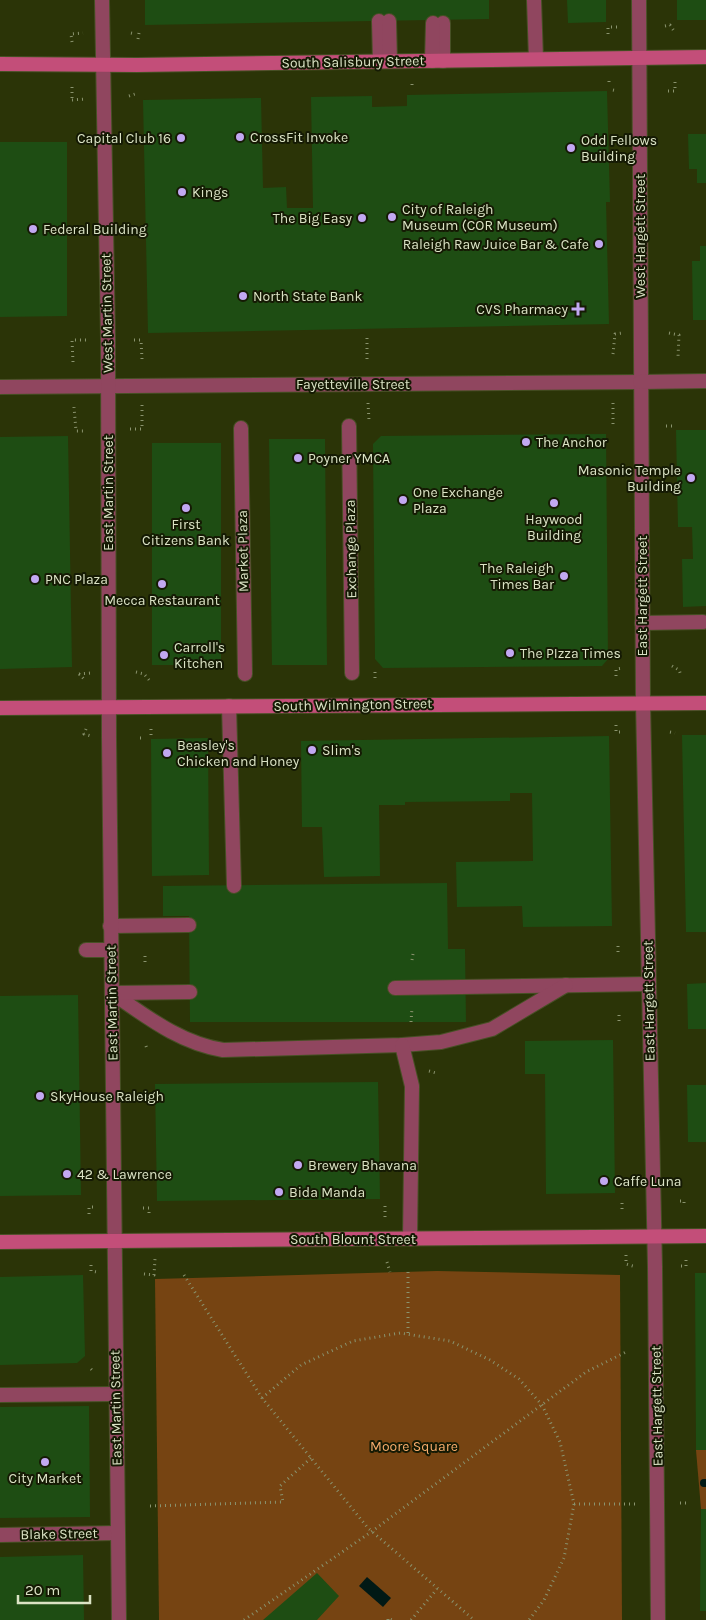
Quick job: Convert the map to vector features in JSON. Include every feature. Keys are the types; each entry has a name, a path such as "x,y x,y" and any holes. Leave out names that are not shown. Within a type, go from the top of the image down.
{"main road":[{"name":"South Salisbury Street","path":"0,64 706,57"},
{"name":"South Wilmington Street","path":"0,708 706,703"},
{"name":"South Blount Street","path":"0,1242 706,1236"}],"street":[{"name":"West Martin Street","path":"102,0 108,386"},
{"path":"534,0 536,59"},
{"name":"West Hargett Street","path":"639,0 640,382"},
{"path":"384,21 385,61"},
{"path":"438,23 438,61"},
{"name":"Fayetteville Street","path":"0,387 706,381"},
{"name":"East Hargett Street","path":"640,382 643,703 655,1267 658,1620"},
{"name":"East Martin Street","path":"108,386 110,950 119,1620"},
{"name":"Exchange Plaza","path":"349,426 352,673"},
{"name":"Market Plaza","path":"241,428 245,674"},
{"path":"642,623 703,622"},
{"path":"229,706 234,886"},
{"path":"110,926 189,925"},
{"path":"86,950 110,950"},
{"path":"396,988 649,984"},
{"path":"112,993 174,1034 211,1048 223,1050 402,1045 441,1042 492,1029 566,985"},
{"path":"112,993 190,992"},
{"path":"402,1045 412,1086 410,1239"},
{"path":"0,1395 116,1394"},
{"name":"Blake Street","path":"0,1534 118,1533"}],"path":[{"path":"665,26 670,25 674,31"},
{"path":"608,34 608,27 618,27"},
{"path":"72,42 71,34 83,33"},
{"path":"135,33 138,39"},
{"path":"668,91 675,91 675,82"},
{"path":"412,84 412,89"},
{"path":"72,86 72,99 86,99"},
{"path":"129,96 135,94"},
{"path":"669,333 679,335 678,357"},
{"path":"613,354 615,334"},
{"path":"367,338 367,361"},
{"path":"72,362 72,340 87,340"},
{"path":"134,340 142,340 142,359"},
{"path":"368,403 369,426"},
{"path":"613,403 613,424"},
{"path":"130,429 142,429 142,404"},
{"path":"74,407 76,431 86,431"},
{"path":"666,426 673,426"},
{"path":"672,666 679,670 681,675"},
{"path":"616,676 616,669 626,668"},
{"path":"136,672 144,674 150,681"},
{"path":"374,672 375,679"},
{"path":"85,680 79,674 91,673"},
{"path":"616,725 616,732 623,732"},
{"path":"84,734 86,729"},
{"path":"151,729 151,734"},
{"path":"670,732 675,734"},
{"path":"140,738 145,738"},
{"path":"618,946 618,952"},
{"path":"412,954 412,960"},
{"path":"145,956 145,962"},
{"path":"411,1022 412,1008"},
{"path":"619,1020 620,1012"},
{"path":"429,1071 436,1073"},
{"path":"680,1201 684,1201 684,1205"},
{"path":"622,1209 622,1202 624,1203"},
{"path":"385,1205 385,1217"},
{"path":"89,1214 89,1207 95,1207"},
{"path":"143,1208 148,1208 149,1217"},
{"path":"144,1274 154,1275 155,1259"},
{"path":"681,1266 686,1266 686,1260"},
{"path":"387,1262 390,1272"},
{"path":"626,1264 641,1268"},
{"path":"91,1265 91,1271"},
{"path":"408,1272 408,1335"},
{"path":"184,1275 262,1398 372,1532 474,1620"},
{"path":"262,1398 301,1365 353,1341 400,1333 450,1341 490,1360 519,1379 542,1405 560,1442 574,1504 564,1558 544,1600 528,1620"},
{"path":"244,1620 372,1532 586,1372 628,1352"},
{"path":"150,1506 283,1502 280,1486 311,1458"},
{"path":"680,1503 688,1503"},
{"path":"574,1504 631,1504"},
{"path":"411,1620 437,1589"},
{"path":"388,1620 388,1618 392,1620"}],"green space":[{"name":"Moore Square","path":"437,1271 620,1275 622,1620 159,1620 155,1279"},
{"path":"696,1450 706,1450 706,1509 701,1509"}],"water":[{"path":"367,1577 391,1598 383,1607 359,1586"}],"building":[{"path":"145,0 489,0 489,19 145,25"},
{"path":"567,0 606,0 606,22 568,23"},
{"path":"677,0 706,0 706,20 677,20"},
{"path":"607,91 610,202 606,202 609,324 148,333 143,100 261,98 263,188 286,187 287,208 313,208 311,97 372,96 372,107 407,106 407,95"},
{"path":"688,134 706,134 706,183 697,183 697,169 689,169"},
{"name":"Federal Building","path":"0,142 67,142 67,316 0,317"},
{"path":"700,246 706,246 706,320 693,320 692,261 700,261"},
{"name":"Masonic Temple Building","path":"676,430 706,430 706,606 683,607 682,559 693,559 692,527 678,527"},
{"path":"606,434 608,659 602,666 383,668 375,659 373,444 381,436"},
{"name":"PNC Plaza","path":"68,436 72,667 0,669 0,437"},
{"path":"269,439 325,439 327,665 272,665"},
{"path":"152,443 221,443 221,665 152,665"},
{"path":"682,735 706,735 706,932 686,932"},
{"path":"609,736 612,926 523,927 522,906 457,907 456,862 533,861 532,793 510,793 510,801 405,802 405,805 379,805 380,876 324,877 322,827 302,827 301,741"},
{"path":"208,738 209,875 152,876 151,739"},
{"path":"447,883 448,949 465,949 466,1022 190,1022 189,916 163,916 163,886"},
{"path":"706,983 706,1029 688,1029 687,984"},
{"name":"SkyHouse Raleigh","path":"78,995 81,1195 0,1196 0,996"},
{"path":"613,1040 615,1193 546,1194 545,1074 525,1074 525,1041"},
{"path":"378,1082 380,1199 157,1201 155,1084"},
{"path":"687,1085 706,1085 706,1142 688,1142"},
{"path":"695,1273 706,1273 706,1450 696,1450"},
{"path":"83,1275 85,1356 77,1363 0,1365 0,1277"},
{"name":"City Market","path":"89,1406 90,1517 0,1518 0,1407"},
{"path":"701,1509 706,1509 706,1611 700,1611"},
{"path":"83,1555 84,1620 0,1620 0,1557"},
{"path":"317,1573 339,1596 317,1620 263,1620"}],"place":[{"name":"CrossFit Invoke","path":"240,137"},
{"name":"Capital Club 16","path":"181,138"},
{"name":"Odd Fellows Building","path":"571,148"},
{"name":"Kings","path":"182,192"},
{"name":"City of Raleigh Museum (COR Museum)","path":"392,217"},
{"name":"The Big Easy","path":"362,218"},
{"name":"Federal Building","path":"33,229"},
{"name":"Raleigh Raw Juice Bar & Cafe","path":"599,244"},
{"name":"North State Bank","path":"243,296"},
{"name":"CVS Pharmacy","path":"578,309"},
{"name":"The Anchor","path":"526,442"},
{"name":"Poyner YMCA","path":"298,458"},
{"name":"Masonic Temple Building","path":"691,478"},
{"name":"One Exchange Plaza","path":"403,500"},
{"name":"Haywood Building","path":"554,503"},
{"name":"First Citizens Bank","path":"186,508"},
{"name":"The Raleigh Times Bar","path":"564,576"},
{"name":"PNC Plaza","path":"35,579"},
{"name":"Mecca Restaurant","path":"162,584"},
{"name":"The PIzza Times","path":"510,653"},
{"name":"Carroll's Kitchen","path":"164,655"},
{"name":"Slim's","path":"312,750"},
{"name":"Beasley's Chicken and Honey","path":"167,753"},
{"name":"SkyHouse Raleigh","path":"40,1096"},
{"name":"Brewery Bhavana","path":"298,1165"},
{"name":"42 & Lawrence","path":"67,1174"},
{"name":"Caffe Luna","path":"604,1181"},
{"name":"Bida Manda","path":"279,1192"},
{"name":"City Market","path":"45,1462"}]}
